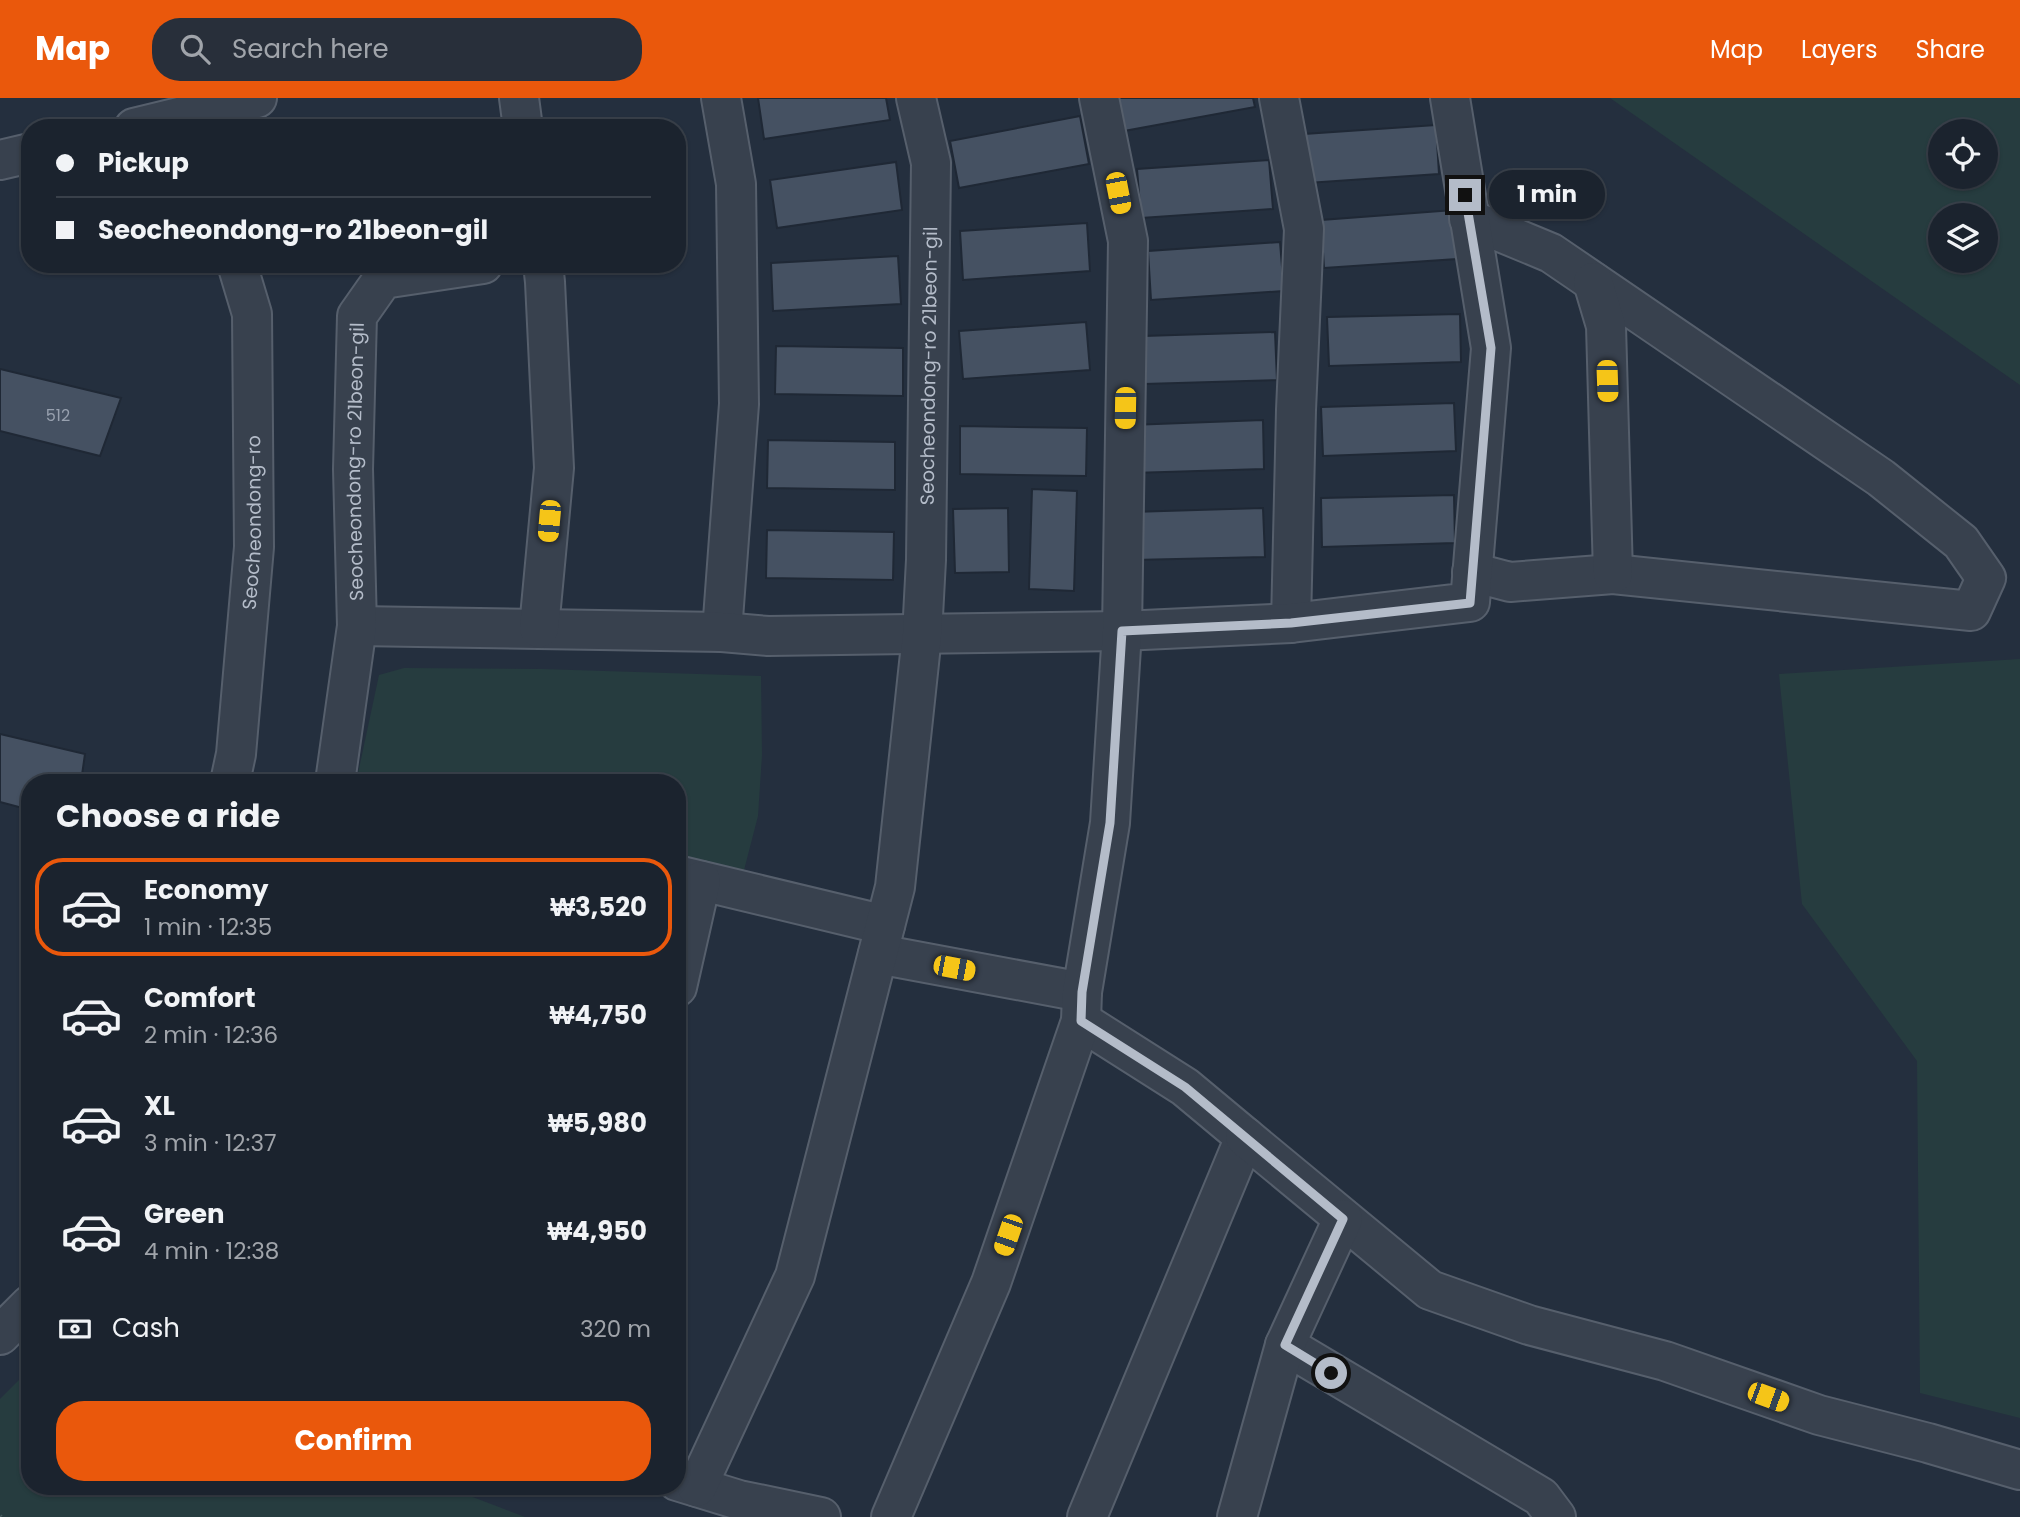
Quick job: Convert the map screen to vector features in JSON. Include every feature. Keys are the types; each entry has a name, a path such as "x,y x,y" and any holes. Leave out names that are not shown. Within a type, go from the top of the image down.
{"street":[{"path":"170,119 257,98"},
{"path":"519,98 522,119"},
{"path":"721,98 736,184 740,404 722,632"},
{"name":"Seocheondong-ro 21beon-gil","path":"687,1484 795,1276 895,887 922,635 926,560 931,163 916,98"},
{"path":"891,1517 991,1283 1081,1006 1110,823 1122,631 1128,241 1098,98"},
{"path":"1279,98 1304,229 1291,623"},
{"path":"357,626 722,632 768,636 1122,631 1291,623 1470,603 1491,348 1450,98"},
{"path":"0,160 21,155"},
{"path":"1469,219 1551,253 1881,478 1961,542 1986,578 1971,611 1613,574 1510,582 1472,572"},
{"name":"Seocheondong-ro","path":"232,774 236,754 254,547 252,314 240,273"},
{"name":"Seocheondong-ro 21beon-gil","path":"336,774 357,626 353,468 357,316 383,279 423,273"},
{"path":"539,628 554,468 544,273"},
{"path":"1593,282 1606,326 1613,574"},
{"path":"686,905 689,878 1081,1006 1185,1087 1430,1290 1529,1325 1665,1361 1819,1415 2020,1470"},
{"path":"1087,1517 1245,1136"},
{"path":"1237,1517 1285,1345 1343,1219"},
{"path":"0,1335 21,1314"},
{"path":"1285,1345 1541,1497 1556,1517"},
{"path":"687,1484 739,1500 821,1517"}],"green space":[{"path":"1610,98 2020,98 2020,385"},
{"path":"2020,659 2020,1418 1920,1393 1917,1061 1802,904 1779,674"},
{"path":"404,668 761,676 762,755 758,816 743,874 686,860 686,774 358,774 379,675"},
{"path":"21,1378 21,1495 468,1495 525,1517 0,1517 0,1399"}],"building":[{"path":"758,98 886,98 890,120 764,139"},
{"path":"1118,98 1253,98 1255,107 1124,131"},
{"path":"1080,116 1089,164 959,188 950,141"},
{"path":"1436,125 1439,174 1307,183 1304,134"},
{"path":"1269,160 1273,209 1141,218 1137,169"},
{"path":"896,162 902,210 777,228 770,180"},
{"path":"1454,210 1457,259 1324,268 1321,220"},
{"path":"1087,223 1090,271 963,280 960,231"},
{"path":"1280,242 1284,291 1151,300 1148,251"},
{"path":"898,256 901,304 773,311 771,263"},
{"path":"1460,314 1461,362 1329,366 1327,317"},
{"path":"1086,322 1090,370 963,379 959,331"},
{"path":"1275,332 1277,380 1144,384 1143,336"},
{"path":"776,346 903,348 903,396 775,394"},
{"path":"0,369 121,398 100,456 0,431"},
{"path":"1454,403 1456,451 1323,456 1321,407"},
{"path":"1263,420 1264,469 1132,473 1130,425"},
{"path":"960,426 1087,428 1086,476 960,474"},
{"path":"768,440 895,442 895,490 767,488"},
{"path":"1032,489 1077,491 1074,591 1029,589"},
{"path":"1454,495 1455,543 1322,547 1321,498"},
{"path":"1008,508 1009,572 955,573 953,509"},
{"path":"1263,508 1265,557 1133,560 1131,512"},
{"path":"767,530 894,532 893,580 766,578"},
{"path":"0,734 85,754 82,774 21,774 21,808 0,802"}],"route":[{"path":"1331,1373 1285,1345 1343,1219 1185,1087 1081,1021 1082,992 1110,823 1122,631 1291,623 1470,603 1491,348 1465,195"}]}
